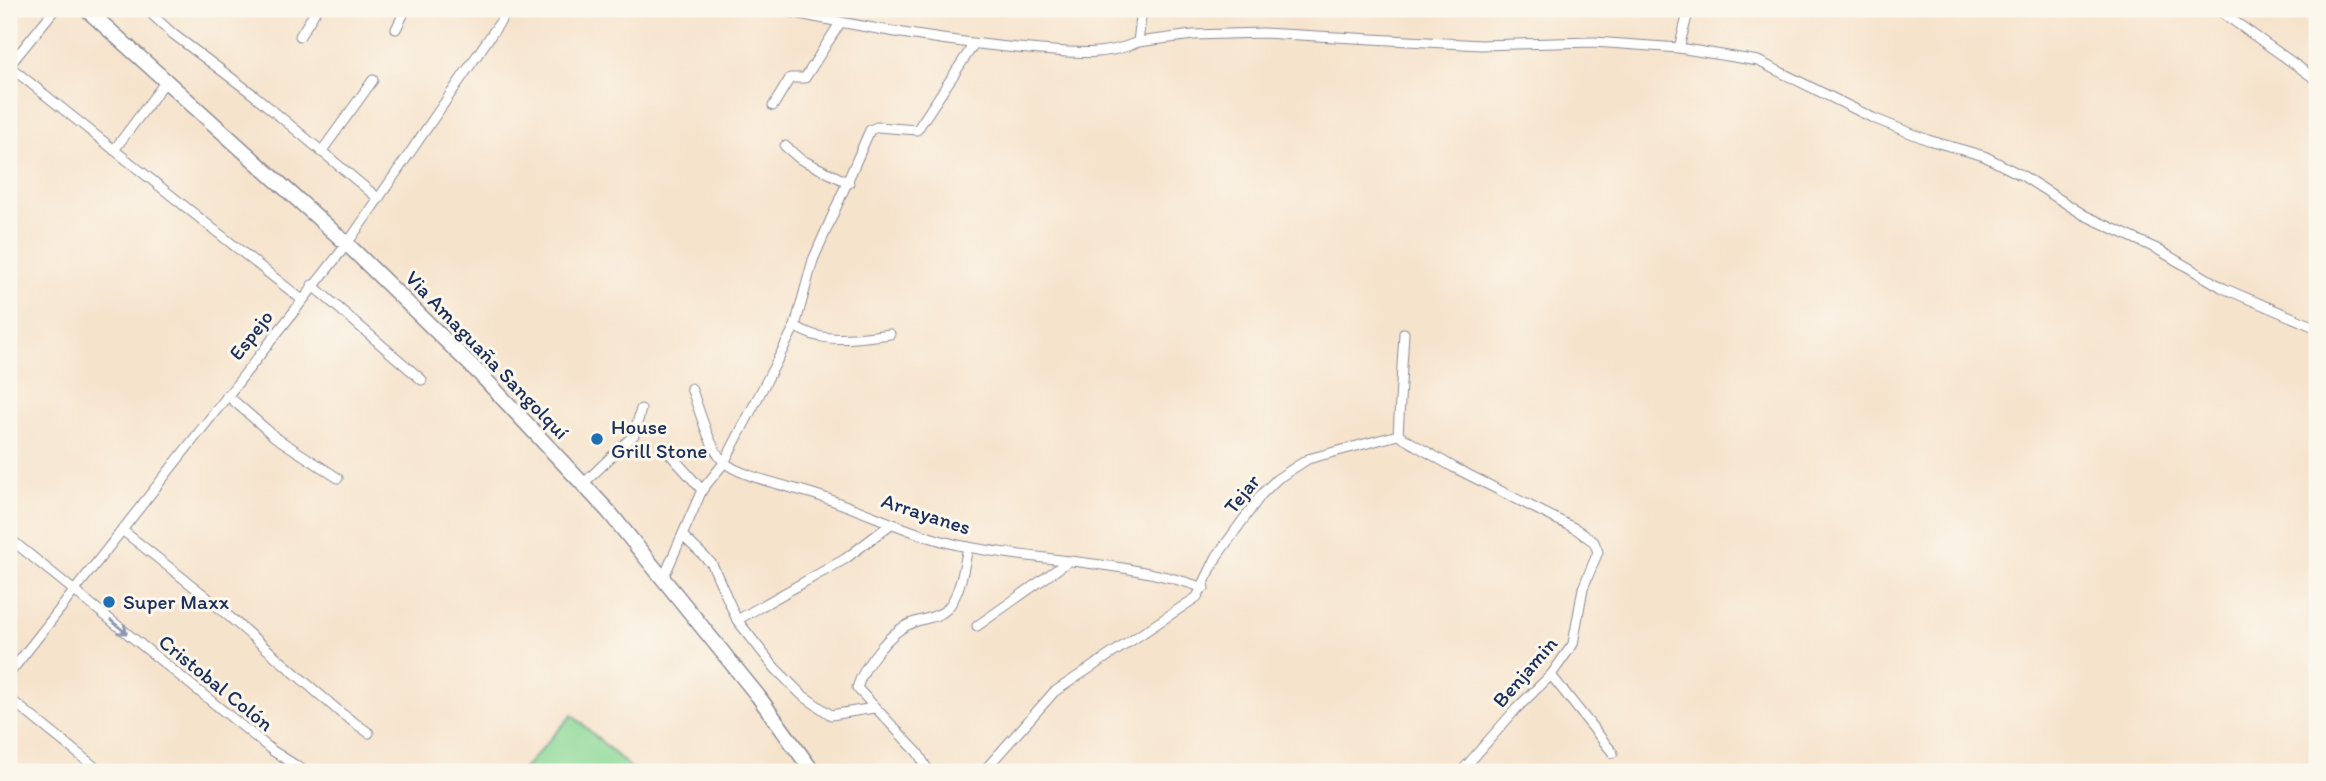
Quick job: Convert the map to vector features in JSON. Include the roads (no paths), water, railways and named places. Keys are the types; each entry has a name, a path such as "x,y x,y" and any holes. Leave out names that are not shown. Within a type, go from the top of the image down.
{"highway":[{"name":"Via Amaguaña Sangolquí","path":"86,9 347,244 481,375 583,484 663,579 758,696 813,772"}],"street":[{"path":"55,9 9,66 301,299"},
{"path":"146,9 173,34 254,95 379,199"},
{"path":"300,36 317,9"},
{"path":"396,29 406,9"},
{"name":"Espejo","path":"9,674 312,285 347,244 509,9"},
{"path":"776,9 840,23 974,44 1087,55 1118,51 1138,42 1193,35 1263,33 1454,44 1594,42 1679,48 1758,61 1872,118 1928,140 1984,156 2023,176 2084,215 2157,249 2223,288 2317,328"},
{"path":"1138,42 1142,9"},
{"path":"1679,48 1689,9"},
{"path":"2217,9 2317,80"},
{"path":"774,106 785,82 790,78 805,78 840,23"},
{"path":"663,579 702,490 724,463 794,326 813,260 872,128 917,130 974,44"},
{"path":"114,150 166,80"},
{"path":"321,152 373,80"},
{"path":"785,146 800,159 849,183"},
{"path":"312,285 422,380"},
{"path":"794,326 805,333 829,338 890,334"},
{"path":"1398,435 1404,333"},
{"path":"691,388 724,463"},
{"path":"227,395 275,437 338,478"},
{"path":"583,484 634,435 641,409"},
{"name":"Benjamin","path":"1398,435 1453,467 1576,529 1594,542 1598,552 1583,588 1573,644 1551,675 1516,709 1461,772"},
{"name":"Tejar","path":"983,772 1054,692 1081,672 1175,615 1204,588 1217,556 1261,495 1277,479 1308,459 1398,435"},
{"path":"669,453 702,490"},
{"name":"Arrayanes","path":"724,463 840,502 891,524 968,547 1117,568 1204,588"},
{"path":"737,620 845,559 891,524"},
{"path":"121,530 203,594 341,713 369,733"},
{"path":"683,536 716,570 737,620 775,668 802,695 827,713 836,716 874,708"},
{"name":"Cristobal Colón","path":"9,538 272,751 306,772"},
{"path":"929,772 918,753 857,688 859,681 901,628 935,616 949,607 961,581 968,547"},
{"path":"977,626 1069,561"},
{"path":"1551,675 1613,752"},
{"path":"9,698 101,772"}],"place":[{"name":"House Grill Stone","path":"597,439"},
{"name":"Super Maxx","path":"109,602"}]}
